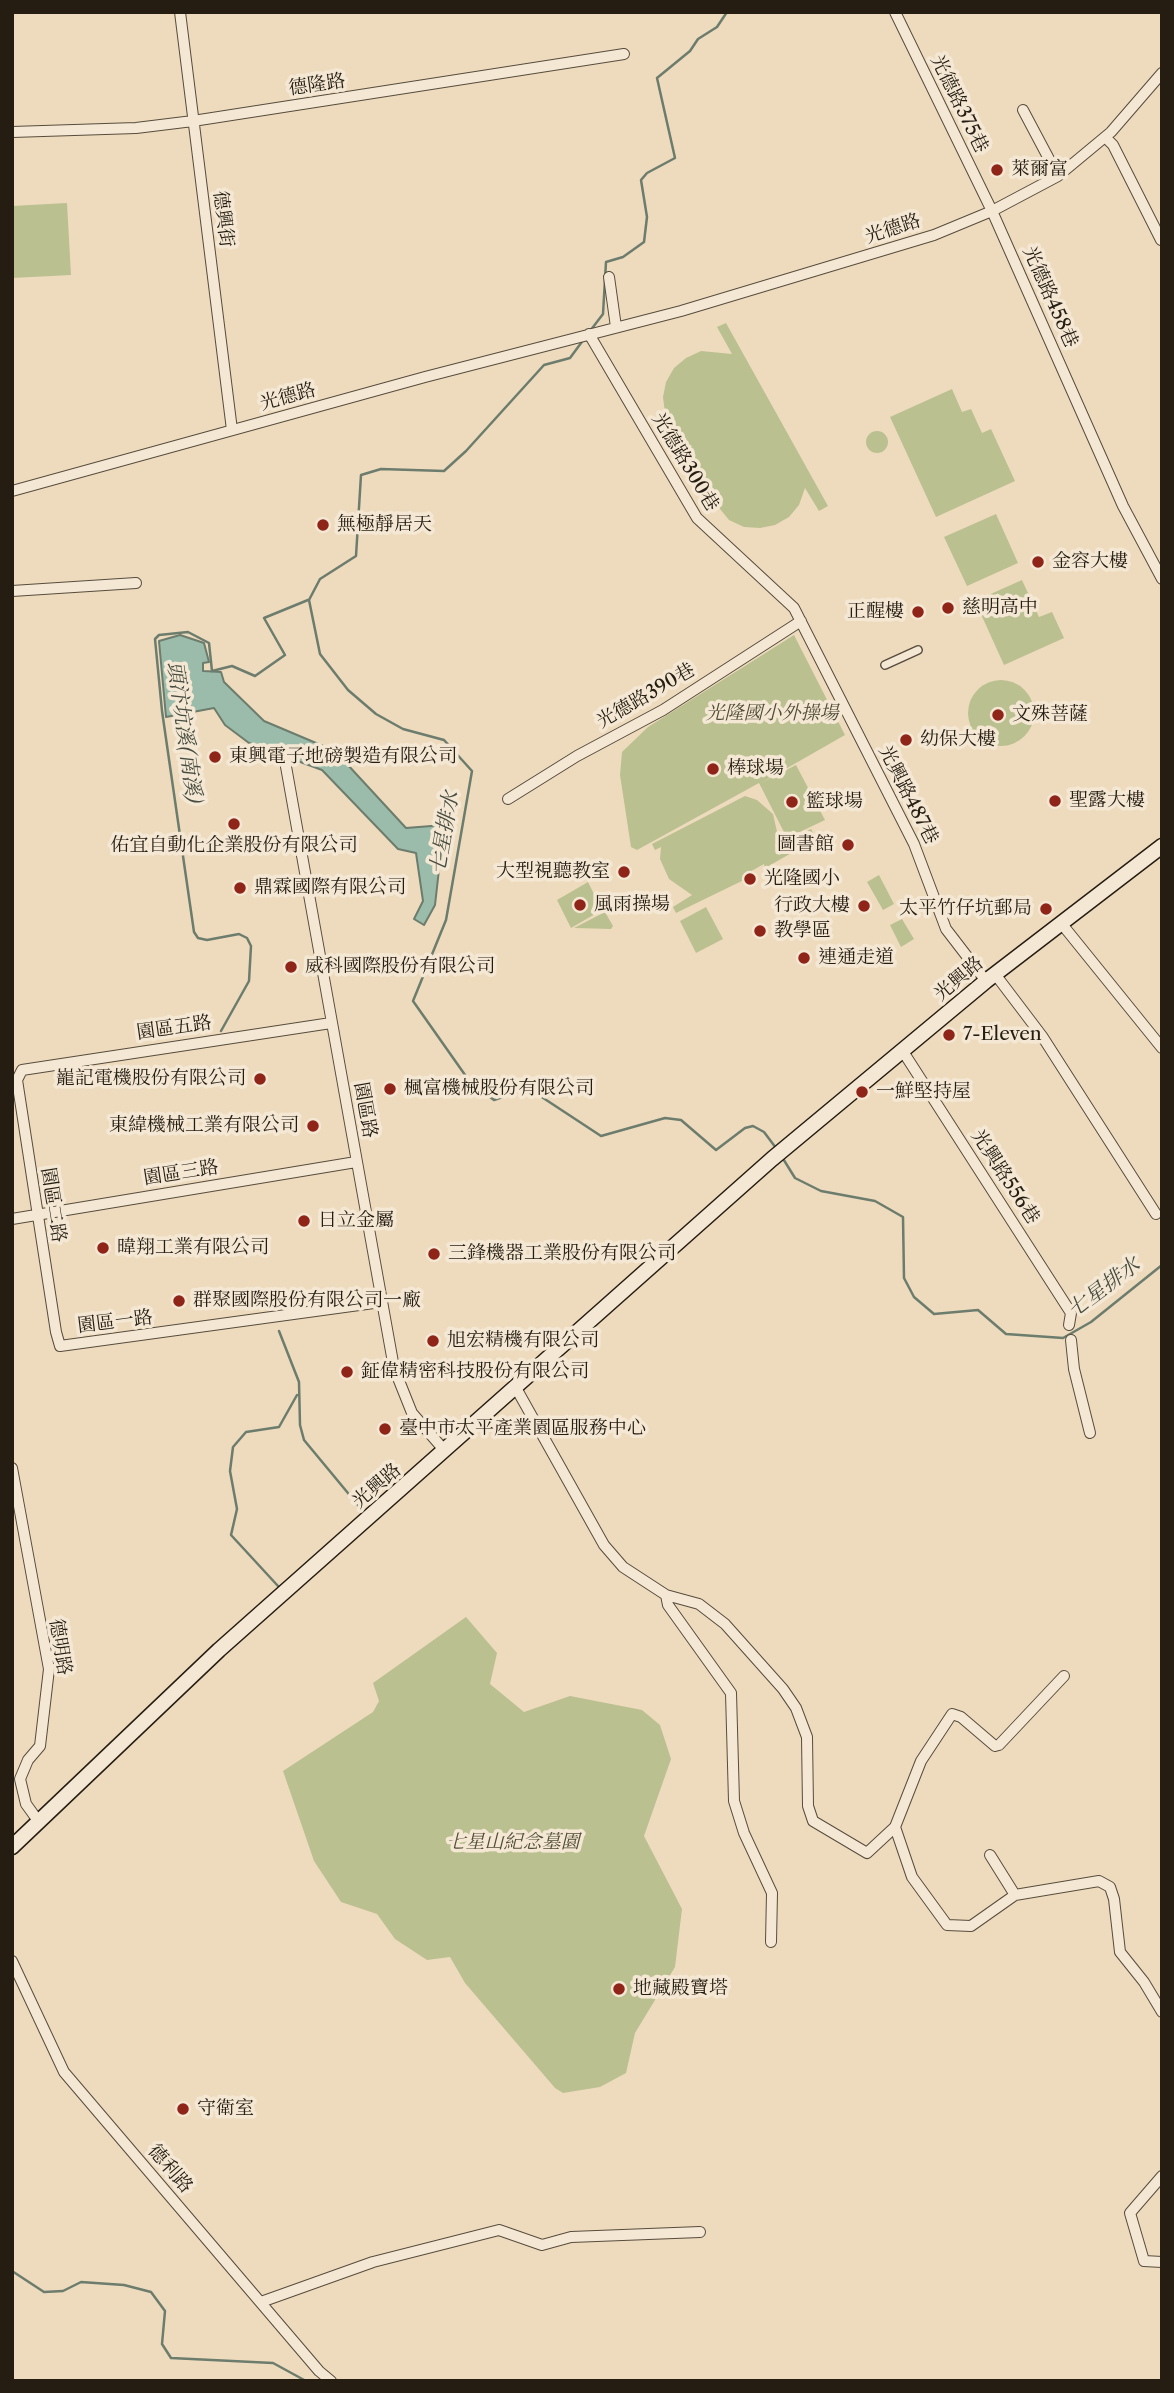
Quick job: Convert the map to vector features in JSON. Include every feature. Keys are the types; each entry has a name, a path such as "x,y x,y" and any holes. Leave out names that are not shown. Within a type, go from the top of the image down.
{"main road":[{"name":"光興路","path":"12,1847 219,1650 784,1148 991,977 1162,846"}],"street":[{"name":"德興街","path":"180,12 232,430"},
{"name":"光德路375巷","path":"895,12 992,211"},
{"name":"德隆路","path":"12,132 136,128 193,121 624,54"},
{"name":"光德路","path":"12,491 800,277 934,235 992,211 1058,176 1105,137 1147,93 1162,73"},
{"path":"1023,110 1058,176"},
{"path":"1105,137 1113,145 1161,240"},
{"name":"光德路458巷","path":"992,211 1123,506 1162,579"},
{"path":"609,277 616,327"},
{"name":"光德路300巷","path":"590,334 696,518 782,595 801,621"},
{"path":"12,591 136,583"},
{"name":"光德路390巷","path":"508,799 577,756 663,710 801,621"},
{"name":"光興路487巷","path":"801,621 919,855 946,929 1042,1036 1156,1214"},
{"path":"885,665 918,650"},
{"name":"園區路","path":"285,761 394,1368 405,1402 445,1451"},
{"path":"1061,923 1162,1048"},
{"name":"園區五路","path":"22,1070 331,1023"},
{"name":"光興路556巷","path":"902,1050 1071,1313 1069,1325"},
{"name":"園區二路","path":"22,1070 17,1080 37,1215 61,1346"},
{"name":"園區三路","path":"12,1219 356,1163"},
{"name":"園區一路","path":"61,1346 381,1302"},
{"path":"1071,1340 1074,1368 1090,1433"},
{"path":"516,1388 604,1545 623,1567 666,1595 699,1604 725,1624 783,1689 796,1708 807,1737 808,1806 813,1821 867,1853 895,1827 921,1761 953,1714 961,1717 995,1746 999,1745 1065,1676"},
{"name":"德明路","path":"12,1468 49,1669 40,1745 28,1760 20,1779 26,1804 39,1822"},
{"path":"666,1595 668,1605 731,1693 734,1801 744,1833 772,1893 771,1942"},
{"path":"895,1827 912,1877 947,1925 971,1926 1015,1895 1099,1881 1110,1886 1120,1952 1144,1982 1162,2012"},
{"path":"990,1855 1015,1895"},
{"name":"德利路","path":"12,1961 64,2072 319,2371 331,2381"},
{"path":"1162,2176 1130,2213 1144,2260 1162,2262"},
{"path":"261,2302 373,2262 499,2230 542,2245 571,2237 700,2232"}],"green space":[{"path":"67,203 71,275 12,278 12,206"},
{"path":"726,323 828,506 819,511 805,488 799,505 789,517 775,525 744,527 729,520 665,413 663,397 666,382 674,368 701,351 732,354 717,327"},
{"path":"952,389 962,412 971,409 982,433 991,429 1015,481 936,517 890,417"},
{"path":"877,431 885,434 888,442 885,450 877,453 869,450 866,442 869,434"},
{"path":"996,514 1018,563 967,586 944,537"},
{"path":"1022,580 1039,617 1052,612 1064,638 1004,665 975,601"},
{"name":"光隆國小外操場","path":"794,635 845,735 761,783 796,765 825,820 787,838 759,783 637,850 631,847 620,775 622,752 648,727"},
{"name":"文殊菩薩","path":"1007,680 1025,689 1032,700 1032,726 1025,737 1014,744 995,746 977,737 970,726 968,707 977,689 988,682"},
{"path":"745,796 757,800 773,814 778,836 775,847 811,829 815,836 810,839 811,842 765,868 764,864 746,874 748,878 676,913 673,907 692,895 669,879 660,859 661,847 655,850 652,844"},
{"path":"879,875 894,904 883,910 867,882"},
{"name":"風雨操場","path":"588,882 602,910 571,928 557,900"},
{"path":"706,907 723,939 696,953 680,921"},
{"path":"605,912 613,926 611,929 574,928"},
{"path":"902,919 914,939 901,947 890,925"},
{"name":"七星山紀念墓園","path":"466,1617 497,1653 490,1684 524,1712 570,1696 642,1710 660,1725 671,1759 644,1836 682,1909 675,1967 635,2033 626,2073 600,2087 563,2093 555,2088 465,1983 450,1957 427,1960 395,1939 377,1914 341,1902 314,1861 283,1771 373,1712 379,1701 373,1683"}],"shaded area":[{"path":"180,635 204,643 209,662 203,663 203,671 221,672 224,682 264,721 335,751 406,828 444,825 435,905 424,925 414,919 423,901 416,853 398,849 322,770 249,743 225,725 214,708 166,717 159,641"}],"waterway":[{"name":"七星排水","path":"590,331 603,314 606,262 623,257 644,242 647,217 641,180 647,173 675,158 657,78 690,51 698,39 717,27 727,12"},
{"name":"七星排水","path":"584,339 570,358 544,365 466,451 444,471 381,469 361,475 356,556 320,579 309,600 320,654 348,690 376,714 403,729 444,740 472,771 446,920 413,1001 470,1082 494,1100 528,1088 601,1136 665,1118 681,1120 716,1150 745,1128 753,1126 764,1132 776,1148"},
{"name":"頭汴坑溪(南溪)","path":"221,1031 249,981 251,946 247,938 239,934 207,940 198,938 194,932 162,711 155,639 159,635 188,632 209,643 212,671 232,666 255,676 285,655 264,618 308,600"},
{"name":"七星排水","path":"782,1157 795,1178 821,1191 875,1201 903,1217 904,1278 914,1297 934,1314 978,1310 1006,1334 1063,1338 1091,1322 1162,1265"},
{"name":"頭汴坑溪(南溪)","path":"279,1331 299,1382 300,1425 304,1440 362,1510"},
{"name":"頭汴坑溪(南溪)","path":"278,1586 231,1535 237,1509 230,1471 233,1447 246,1432 279,1427 297,1395"},
{"path":"12,2271 44,2292 63,2291 81,2282 124,2285 151,2292 165,2311 162,2344 171,2358 273,2363 306,2381"}],"place":[{"name":"萊爾富","path":"997,170"},
{"name":"無極靜居天","path":"323,525"},
{"name":"金容大樓","path":"1038,562"},
{"name":"慈明高中","path":"948,608"},
{"name":"正醒樓","path":"918,612"},
{"name":"文殊菩薩","path":"998,715"},
{"name":"幼保大樓","path":"906,740"},
{"name":"東興電子地磅製造有限公司","path":"215,757"},
{"name":"棒球場","path":"713,769"},
{"name":"聖露大樓","path":"1055,801"},
{"name":"籃球場","path":"792,802"},
{"name":"佑宜自動化企業股份有限公司","path":"234,824"},
{"name":"圖書館","path":"848,845"},
{"name":"大型視聽教室","path":"624,872"},
{"name":"光隆國小","path":"750,879"},
{"name":"鼎霖國際有限公司","path":"240,888"},
{"name":"風雨操場","path":"580,905"},
{"name":"行政大樓","path":"864,906"},
{"name":"太平竹仔坑郵局","path":"1046,909"},
{"name":"教學區","path":"760,931"},
{"name":"連通走道","path":"804,958"},
{"name":"威科國際股份有限公司","path":"291,967"},
{"name":"7-Eleven","path":"949,1035"},
{"name":"巃記電機股份有限公司","path":"260,1079"},
{"name":"楓富機械股份有限公司","path":"390,1089"},
{"name":"一鮮堅持屋","path":"862,1092"},
{"name":"東緯機械工業有限公司","path":"313,1126"},
{"name":"日立金屬","path":"304,1221"},
{"name":"暐翔工業有限公司","path":"103,1248"},
{"name":"三鋒機器工業股份有限公司","path":"434,1254"},
{"name":"群聚國際股份有限公司一廠","path":"179,1301"},
{"name":"旭宏精機有限公司","path":"433,1341"},
{"name":"鉦偉精密科技股份有限公司","path":"347,1372"},
{"name":"臺中市太平產業園區服務中心","path":"385,1429"},
{"name":"地藏殿寶塔","path":"619,1989"},
{"name":"守衛室","path":"183,2109"}]}
